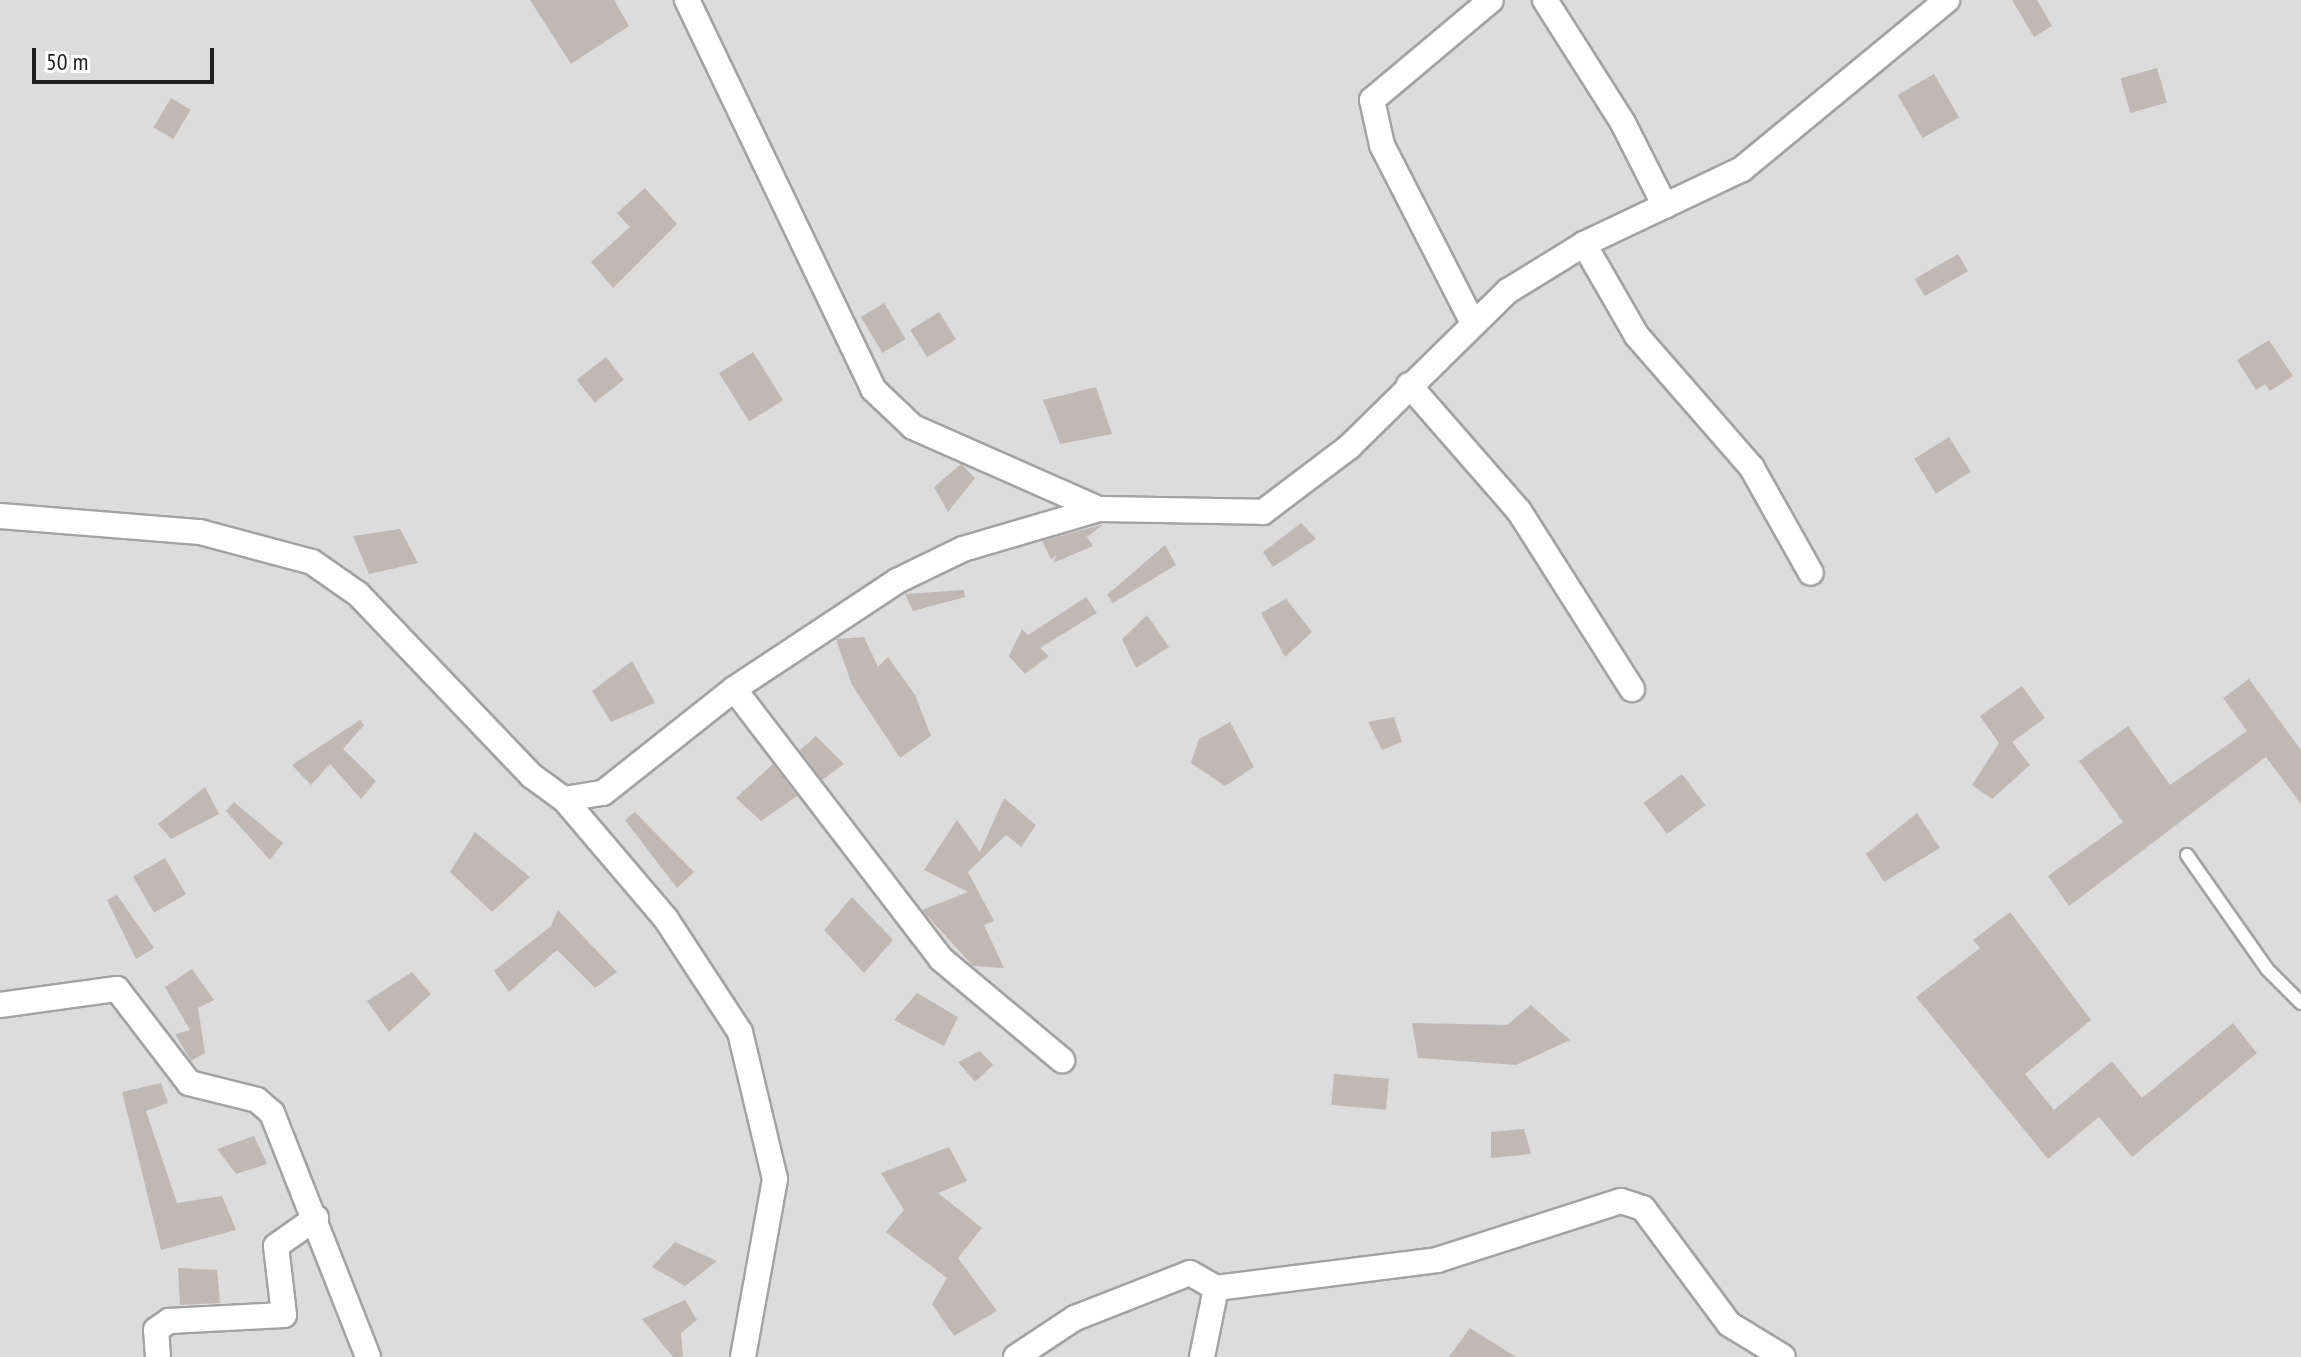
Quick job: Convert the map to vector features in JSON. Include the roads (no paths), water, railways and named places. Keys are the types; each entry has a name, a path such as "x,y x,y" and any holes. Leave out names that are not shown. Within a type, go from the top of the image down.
{"street":[{"path":"687,0 873,389 913,427 1099,509"},
{"path":"1473,323 1382,145 1372,100 1491,0"},
{"path":"1545,0 1623,123 1665,206"},
{"path":"564,799 603,793 632,777 734,689 897,581 963,549 1099,509 1263,512 1349,447 1508,291 1584,244 1665,206 1765,152 1947,0"},
{"path":"1584,244 1637,336 1752,468 1811,573"},
{"path":"1409,385 1519,511 1632,689"},
{"path":"0,516 200,532 312,562 358,594 532,776 564,799 666,919 740,1032 775,1179 743,1357"},
{"path":"734,689 941,959 1062,1060"},
{"path":"0,1005 117,989 189,1083 257,1100 272,1113 316,1218 368,1357"},
{"path":"1016,1357 1137,1289 1190,1273 1216,1288 1437,1260 1600,1204 1633,1202 1715,1310 1779,1356"},
{"path":"158,1357 156,1330 169,1321 284,1315 276,1246 316,1218"},
{"path":"1202,1357 1216,1288"}],"lane":[{"path":"2187,855 2267,969 2301,1003"}]}
